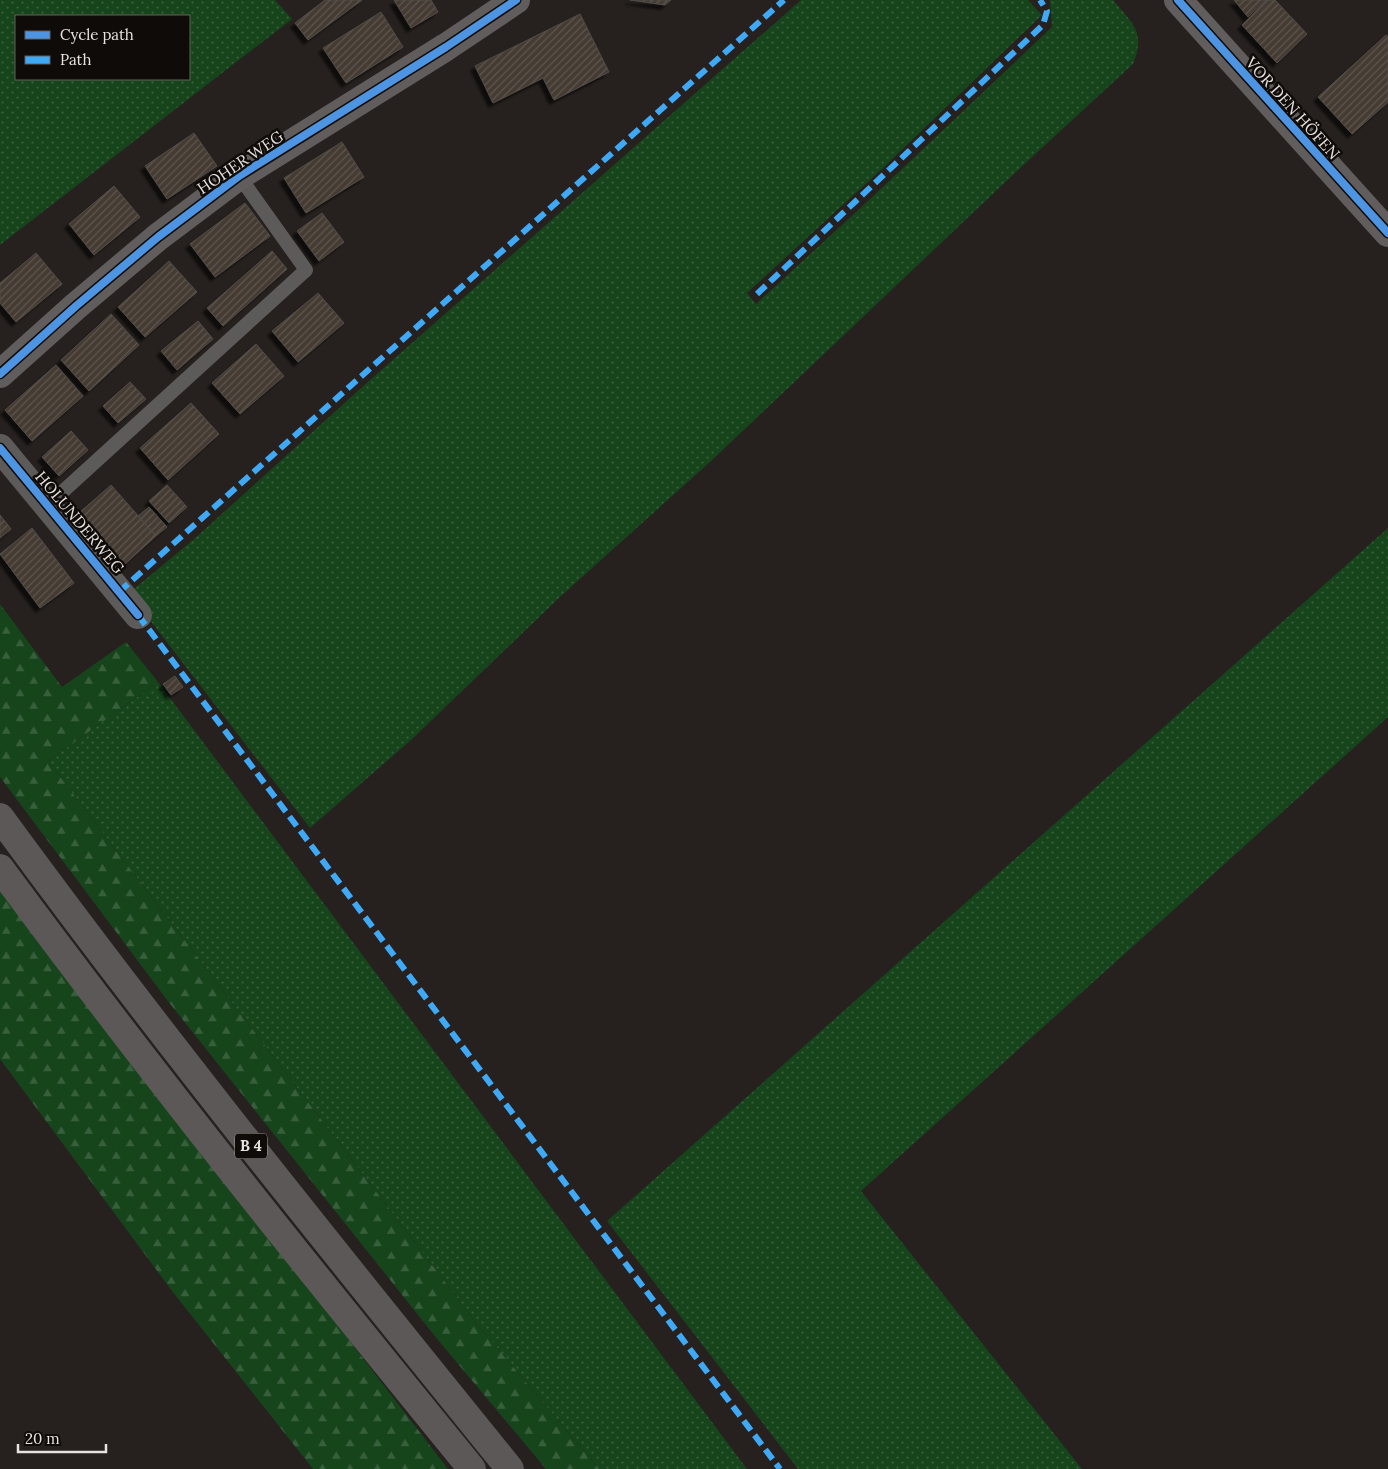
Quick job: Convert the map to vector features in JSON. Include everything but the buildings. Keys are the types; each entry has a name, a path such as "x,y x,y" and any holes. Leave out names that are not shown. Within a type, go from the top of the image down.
{"highway":[{"name":"B 4","path":"0,817 92,942 292,1200 510,1469"},
{"name":"B 4","path":"0,868 173,1095 362,1334 472,1469"}],"street":[{"name":"HOHER WEG","path":"0,374 76,306 158,237 239,176 446,48 516,0"},
{"name":"VOR DEN HÖFEN","path":"1178,0 1388,233"},
{"name":"HOLUNDERWEG","path":"0,448 138,615"}],"lane":[{"name":"HOLUNDERWEG","path":"48,505 306,270 239,176"}],"green space":[{"path":"0,0 275,0 292,19 0,245"},
{"path":"801,0 1028,0 1042,15 882,169 747,293 756,304 1052,27 1050,0 1113,0 1132,22 1138,36 1137,53 1133,64 1017,171 710,462 561,596 411,740 310,828 129,593 193,540 370,380"},
{"path":"1388,528 1388,717 861,1191 1082,1469 798,1469 607,1221"},
{"path":"0,604 62,687 126,642 158,682 48,761 477,1324 599,1469 546,1469 438,1340 167,1000 0,777"},
{"path":"158,682 747,1469 599,1469 477,1324 48,761"},
{"path":"0,885 448,1469 313,1469 172,1291 0,1059"}],"marked path":[{"path":"119,592 784,0"},
{"path":"757,294 1043,25 1047,11 1040,0"},
{"path":"138,615 780,1469"}],"cycle path":[{"path":"0,374 76,306 158,237 239,176 446,47 516,0"},
{"path":"1178,0 1388,233"},
{"path":"0,448 138,615"}]}
